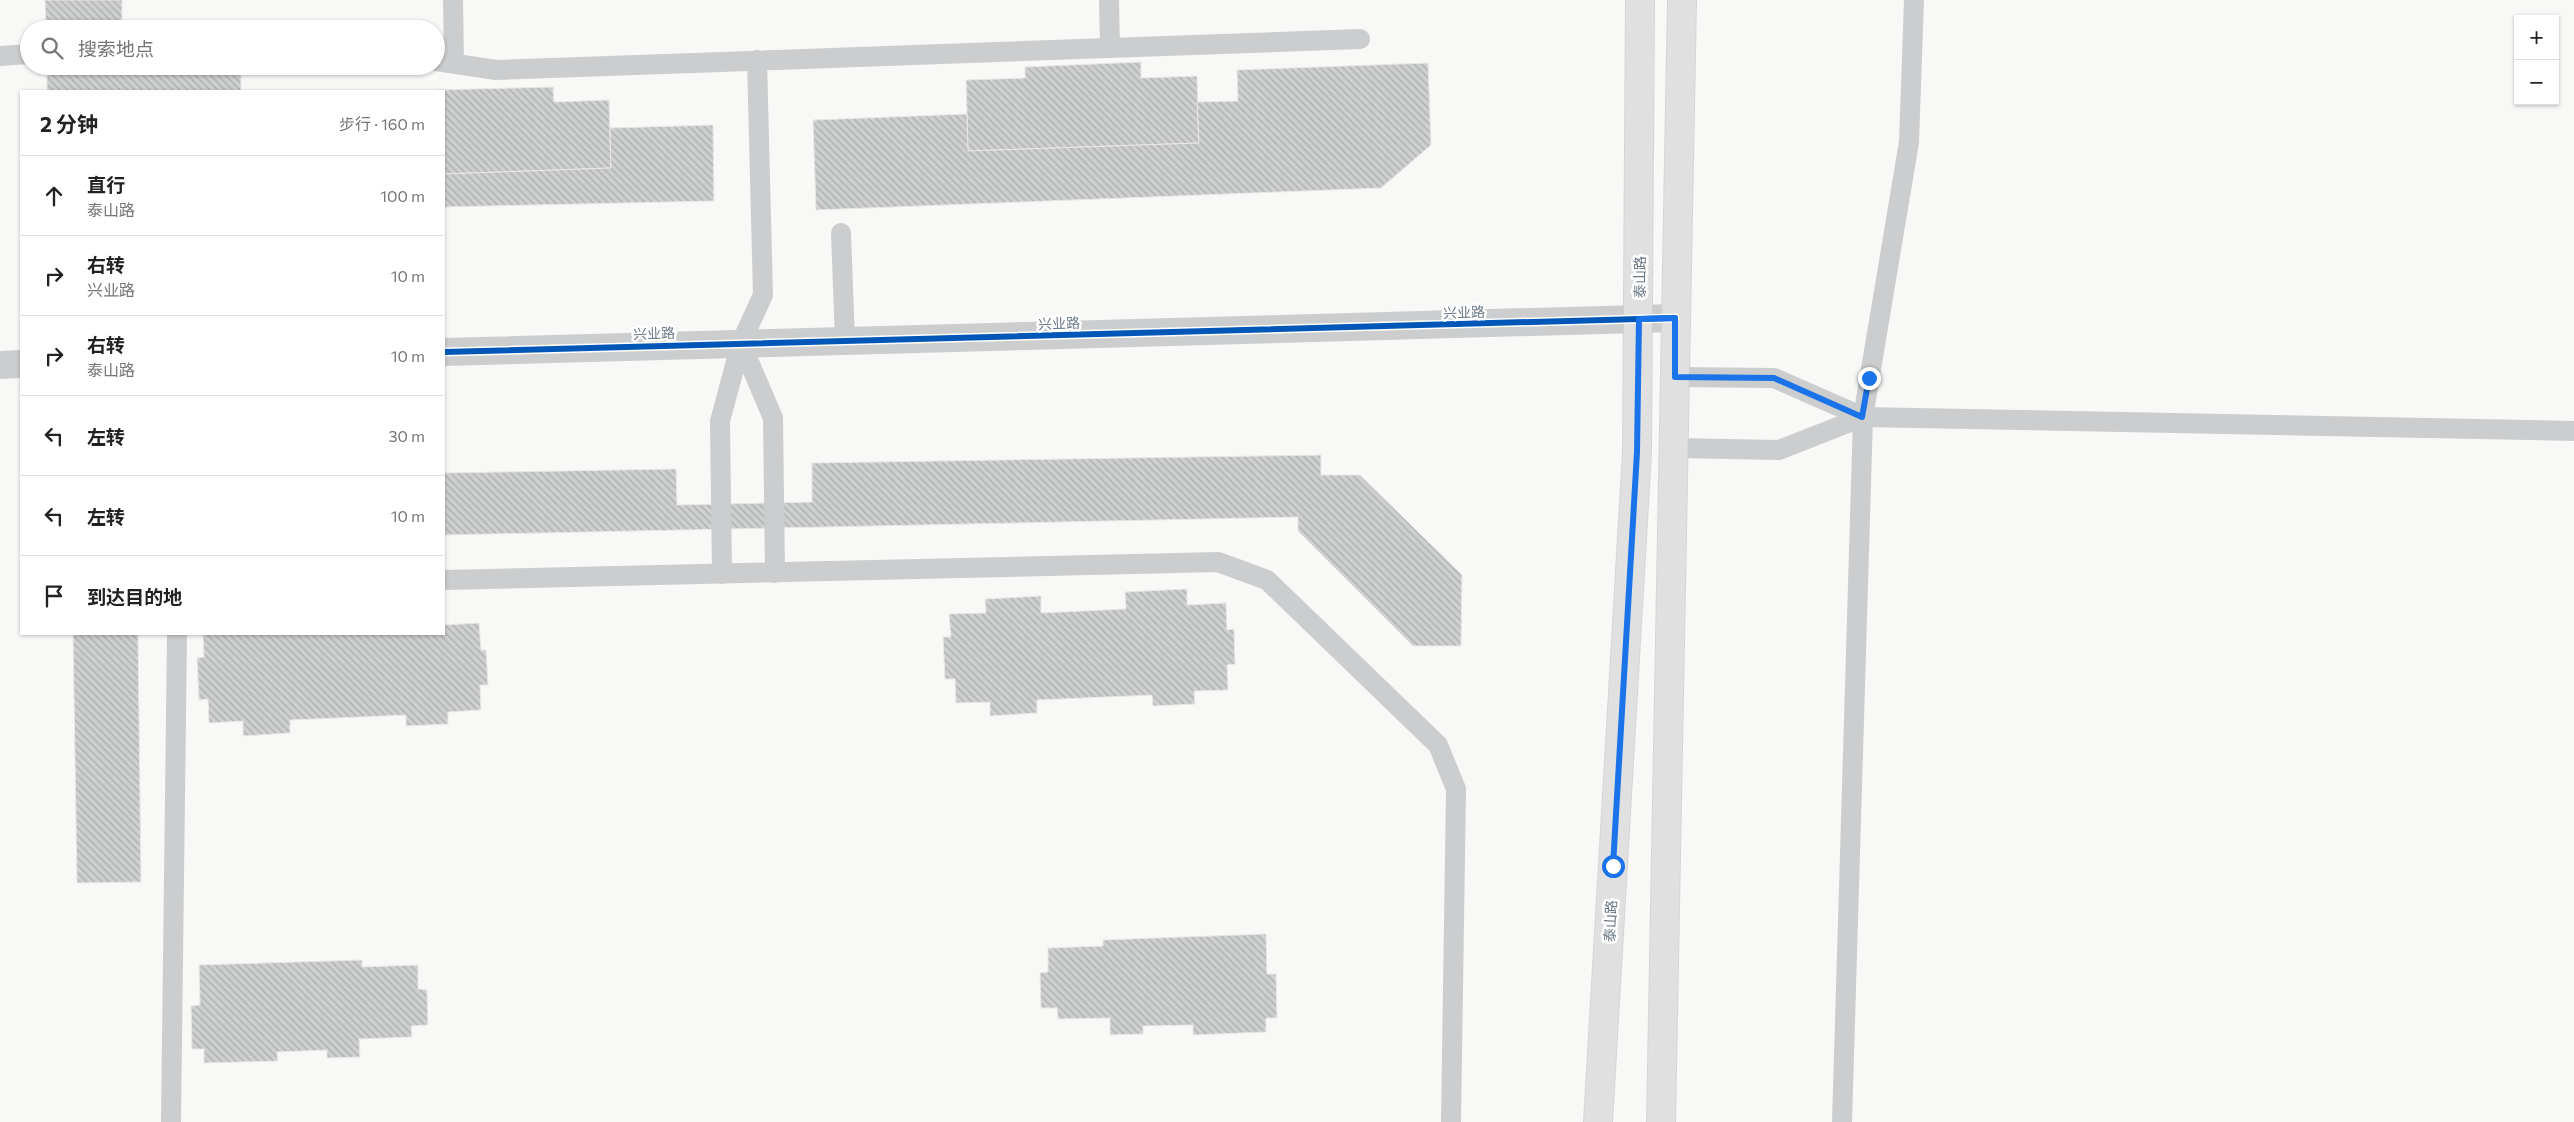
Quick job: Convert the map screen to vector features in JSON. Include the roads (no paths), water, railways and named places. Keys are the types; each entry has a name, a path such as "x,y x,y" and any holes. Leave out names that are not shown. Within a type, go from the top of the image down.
{"main road":[{"name":"泰山路","path":"1598,1122 1637,452 1640,0"},
{"path":"1661,1122 1682,0"}],"street":[{"name":"兴业路","path":"445,352 1675,318"},
{"path":"0,365 20,364"}],"lane":[{"path":"453,0 445,62 496,70 1360,39"},
{"path":"1109,0 1110,48"},
{"path":"1842,1122 1862,417 1909,142 1914,0"},
{"path":"0,56 20,55"},
{"path":"722,574 720,421 741,343 763,295 757,60"},
{"path":"841,233 845,341"},
{"path":"741,343 773,418 775,573"},
{"path":"1675,377 1774,378 1862,417"},
{"path":"1675,448 1778,450 1862,417 2574,431"},
{"path":"445,580 1218,562 1267,580 1438,745 1456,789 1451,1122"},
{"path":"171,1122 178,635"}]}
